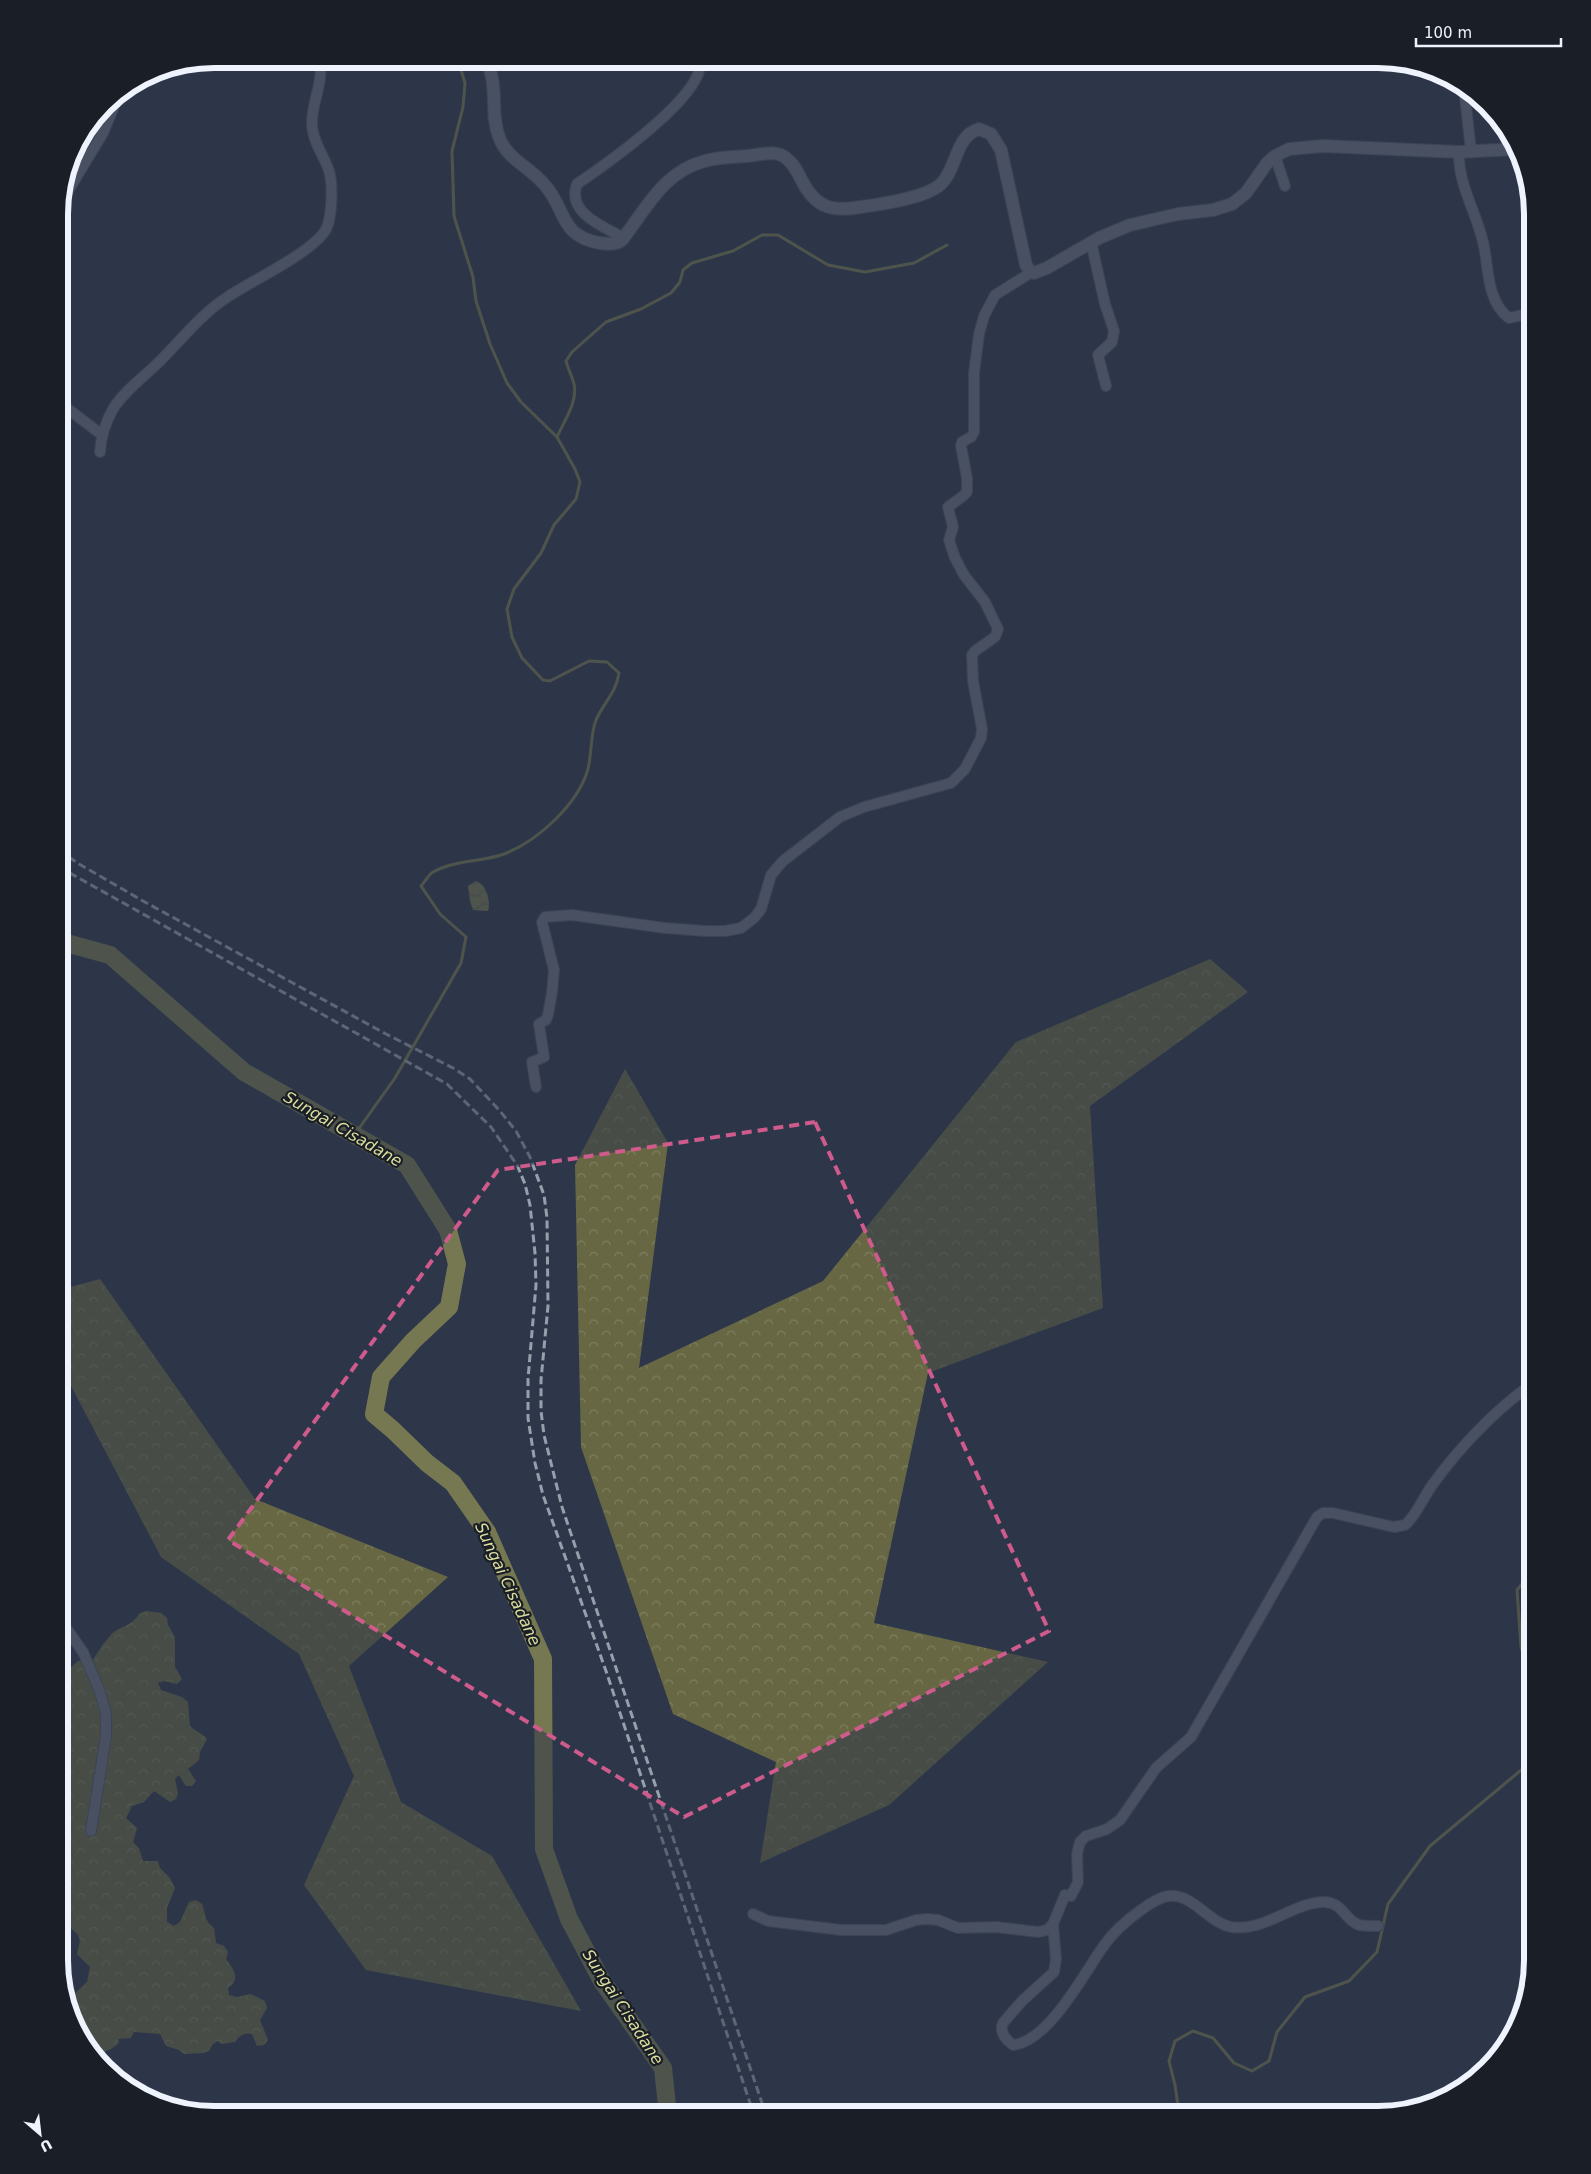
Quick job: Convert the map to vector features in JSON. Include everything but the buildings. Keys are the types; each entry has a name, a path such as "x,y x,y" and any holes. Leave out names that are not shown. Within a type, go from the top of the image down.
{"street":[{"path":"100,452 102,436 114,407 206,313 228,296 283,264 317,240 325,231 329,218 331,181 329,172 315,142 312,125 314,99 322,72 321,68"},
{"path":"490,68 494,84 497,132 509,155 546,185 570,229 588,240 618,243 624,238 641,212 665,184 686,168 704,161 767,154 782,155 791,163 814,199 831,209 843,210 892,201 936,188 947,177 967,136 974,131 984,130 994,138 1003,156 1026,265 1032,272"},
{"path":"624,238 586,218 574,190 577,184 652,128 678,102 698,75 700,68"},
{"path":"1464,96 1465,152 1459,167 1462,181 1483,240 1492,292 1501,312 1508,318 1524,315"},
{"path":"70,187 102,133 113,107"},
{"path":"536,1087 532,1062 544,1057 539,1024 546,1020 548,1014 554,976 542,922 545,917 572,915 665,928 725,931 741,928 754,918 761,909 775,868 832,823 850,812 864,807 951,783 965,768 981,738 982,729 973,681 972,655 974,651 995,637 998,629 984,602 964,575 955,558 949,540 953,527 948,507 963,496 967,488 961,446 962,442 971,437 974,432 974,373 979,334 984,316 995,295 1032,272 1041,271 1091,242 1139,222 1178,214 1212,210 1232,204 1244,196 1260,172 1275,156 1288,149 1314,146 1465,152 1508,149"},
{"path":"1275,156 1285,186"},
{"path":"1091,242 1105,304 1114,332 1112,342 1098,355 1106,386"},
{"path":"68,409 102,436"},
{"path":"753,1914 768,1921 841,1930 886,1930 923,1918 938,1920 958,1928 996,1927 1033,1932 1046,1930 1053,1924 1065,1895 1071,1896 1078,1882 1077,1854 1080,1842 1086,1836 1107,1829 1120,1820 1156,1768 1192,1737 1317,1517 1323,1513 1333,1512 1394,1527 1405,1525 1429,1489 1456,1456 1488,1420 1524,1391"},
{"path":"68,1631 83,1652 100,1692 106,1714 106,1736 91,1831"},
{"path":"1053,1924 1056,1959 1054,1972 1022,2001 1003,2023 1001,2031 1008,2042 1013,2045 1026,2042 1072,1997 1106,1943 1126,1921 1153,1902 1167,1896 1181,1897 1231,1926 1255,1925 1311,1904 1322,1902 1338,1906 1359,1925 1378,1926"}],"highlighted area":[{"path":"815,1122 1049,1631 684,1817 228,1540 498,1170"}],"green space":[{"path":"1210,959 1248,992 1090,1106 1103,1308 928,1373 874,1623 1048,1662 889,1805 760,1863 776,1762 673,1714 581,1447 575,1165 625,1069 668,1143 639,1368 823,1281 1016,1042"},
{"path":"100,1279 255,1499 448,1577 349,1666 401,1802 492,1856 581,2011 366,1970 304,1885 354,1776 299,1654 161,1557 68,1380 68,1288"},
{"path":"146,1611 161,1613 167,1618 168,1625 175,1637 175,1667 182,1679 177,1684 164,1681 158,1683 161,1690 182,1697 188,1702 190,1726 207,1739 200,1752 199,1760 188,1769 196,1781 192,1786 186,1786 179,1775 175,1779 178,1793 176,1799 170,1802 154,1791 144,1802 132,1806 126,1818 137,1828 133,1842 139,1848 143,1861 158,1861 160,1868 170,1878 175,1888 167,1908 167,1922 174,1926 180,1922 189,1902 196,1900 202,1904 207,1920 214,1928 216,1943 224,1946 228,1952 226,1959 235,1974 232,1985 228,1988 229,1995 237,1997 251,1994 265,2001 267,2008 260,2020 268,2040 264,2045 257,2046 252,2034 244,2034 235,2042 222,2044 217,2041 209,2051 203,2053 184,2054 179,2050 166,2046 160,2034 134,2032 131,2038 118,2039 119,2043 101,2053 87,2034 72,1999 72,1997 87,1982 90,1967 77,1954 80,1941 78,1935 68,1925 68,1763 71,1754 68,1746 68,1670 78,1661 93,1660 113,1633 133,1622 139,1614"}],"water":[{"path":"476,881 483,886 487,893 488,911 473,910 468,886"}],"waterway":[{"path":"355,1134 395,1078 461,963 466,937 440,914 421,886 432,873 441,868 496,857 517,848 543,831 555,820 566,808 583,782 588,769 596,720 613,692 619,673 607,662 589,661 550,681 543,680 522,658 512,637 507,609 514,589 541,553 554,525 576,499 580,482 557,437 521,402 507,383 490,344 476,301 473,277 454,216 452,151 463,107 465,83 460,68"},
{"path":"557,437 570,411 574,398 574,384 566,361 572,352 606,322 641,309 671,293 680,282 683,270 692,263 733,251 762,235 778,235 828,265 865,272 914,263 947,245"},
{"name":"Sungai Cisadane","path":"68,943 110,955 244,1072 407,1165 448,1230 457,1264 449,1307 413,1341 381,1377 374,1414 427,1463 453,1483 487,1532 543,1659 544,1849 569,1919 602,1981 663,2068 667,2106"},
{"path":"1524,1582 1517,1590 1521,1647 1524,1657"},
{"path":"1178,2106 1169,2061 1175,2041 1193,2031 1213,2038 1234,2063 1252,2071 1269,2061 1277,2032 1305,1997 1349,1981 1377,1952 1388,1904 1430,1846 1524,1768"}],"railway":[{"path":"68,856 143,901 386,1034 453,1068 470,1079 516,1131 530,1157 544,1195 547,1218 548,1306 541,1380 541,1411 544,1435 562,1507 763,2106"},
{"path":"68,872 447,1084 491,1127 517,1165 525,1184 530,1205 535,1253 536,1285 528,1379 528,1418 535,1463 543,1495 606,1671 751,2106"}]}
